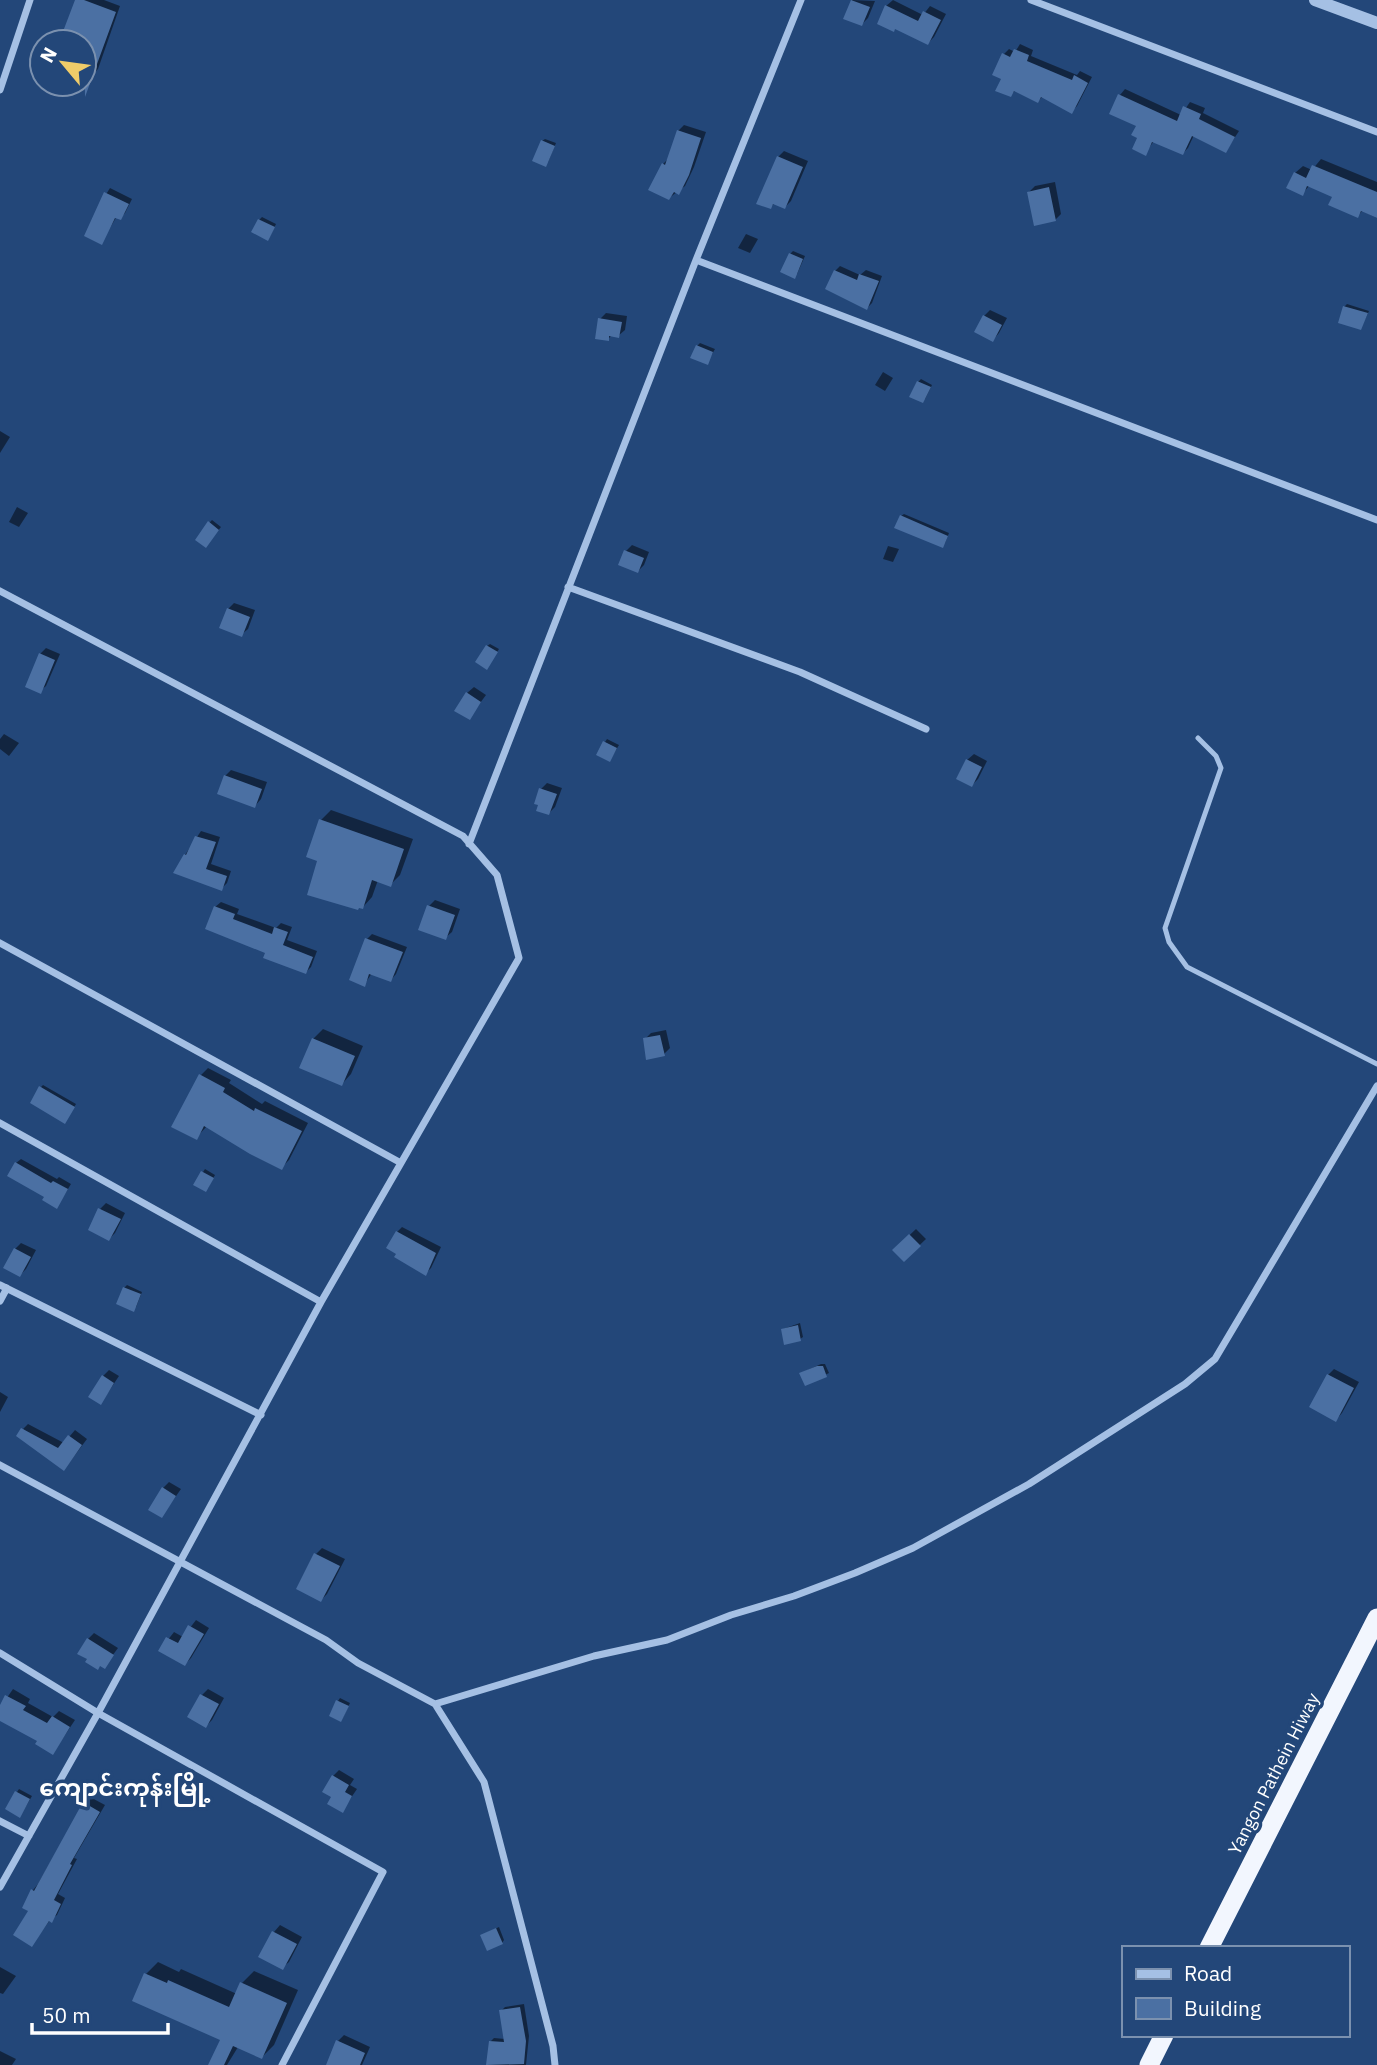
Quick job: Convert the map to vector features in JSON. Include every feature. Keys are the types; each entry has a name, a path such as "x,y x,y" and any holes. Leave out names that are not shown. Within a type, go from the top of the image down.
{"highway":[{"name":"Yangon Pathein Hiway","path":"1210,1946 1377,1618"},
{"path":"1149,2065 1163,2037"}],"street":[{"path":"0,90 30,0"},
{"path":"469,844 696,260 801,0"},
{"path":"1031,0 1377,132"},
{"path":"1315,0 1377,23"},
{"path":"696,260 1377,520"},
{"path":"568,587 800,671 926,729"},
{"path":"0,591 463,836 497,875 519,958 321,1302 98,1713 0,1887"},
{"path":"0,943 401,1163"},
{"path":"435,1704 594,1656 667,1640 855,1573 913,1548 1029,1484 1185,1384 1215,1359 1377,1086"},
{"path":"0,1123 321,1302"},
{"path":"0,1301 3,1286 261,1415"},
{"path":"0,1465 326,1640 358,1663 435,1704 484,1782 553,2046 555,2065"},
{"path":"0,1653 98,1713 383,1872 282,2065"},
{"path":"0,1821 29,1836"}],"lane":[{"path":"1198,738 1216,756 1220,768 1165,928 1169,942 1187,967 1377,1064"}],"building":[{"path":"75,0 84,0 116,12 98,61 98,28 64,28"},
{"path":"851,0 870,7 862,26 843,19"},
{"path":"885,5 918,21 923,11 941,20 928,45 895,29 894,32 877,24"},
{"path":"1014,49 1029,55 1027,61 1072,80 1074,75 1088,83 1072,114 1041,97 1038,103 1014,91 1011,97 995,91 1001,79 992,75 1002,53 1010,57"},
{"path":"1118,94 1177,121 1183,106 1201,114 1199,119 1235,137 1226,153 1192,136 1183,155 1152,142 1146,156 1132,149 1137,138 1131,135 1136,126 1109,114"},
{"path":"677,130 701,138 689,175 679,195 674,192 669,200 648,190 662,163 665,165"},
{"path":"541,140 555,146 546,167 532,161"},
{"path":"777,156 803,167 785,209 773,204 771,209 756,204"},
{"path":"1312,165 1377,192 1377,218 1361,211 1358,218 1328,205 1332,197 1307,186 1303,196 1286,188 1294,172 1306,178"},
{"path":"1049,187 1056,221 1034,226 1027,192"},
{"path":"104,192 129,204 121,220 115,218 102,245 84,236"},
{"path":"258,219 275,227 268,241 251,232"},
{"path":"789,253 803,259 795,279 780,272"},
{"path":"834,270 857,280 859,274 879,281 867,310 825,289"},
{"path":"1343,306 1368,313 1361,330 1338,323"},
{"path":"983,315 1002,325 993,342 974,332"},
{"path":"598,318 622,322 619,338 609,336 609,341 595,339"},
{"path":"696,345 713,352 708,365 690,358"},
{"path":"917,381 931,387 923,403 909,397"},
{"path":"900,515 948,536 943,548 894,528"},
{"path":"208,521 219,530 206,548 195,540"},
{"path":"624,550 644,558 638,573 618,565"},
{"path":"227,608 250,617 242,637 219,628"},
{"path":"486,645 498,652 487,670 475,662"},
{"path":"39,653 55,660 41,694 25,687"},
{"path":"466,692 481,702 470,720 454,711"},
{"path":"603,741 617,748 610,762 596,755"},
{"path":"966,759 982,767 972,787 956,779"},
{"path":"224,775 262,789 255,808 217,794"},
{"path":"539,788 557,794 549,815 536,811 538,805 534,804"},
{"path":"319,819 404,849 391,887 372,880 363,909 358,910 307,895 317,861 306,857"},
{"path":"195,836 216,842 206,869 227,876 222,891 173,873"},
{"path":"427,905 455,915 446,940 418,930"},
{"path":"214,906 235,914 233,919 272,934 274,927 288,932 283,945 313,957 306,974 263,958 265,953 205,929"},
{"path":"365,938 403,952 391,982 369,974 365,987 349,980"},
{"path":"660,1035 665,1056 646,1060 643,1038"},
{"path":"312,1038 355,1056 342,1086 299,1068"},
{"path":"199,1074 225,1088 223,1092 254,1111 255,1108 302,1131 282,1170 204,1126 197,1140 171,1127"},
{"path":"39,1086 75,1107 65,1124 30,1103"},
{"path":"15,1162 51,1183 53,1181 68,1189 57,1209 42,1200 44,1197 7,1176"},
{"path":"201,1171 214,1178 206,1192 193,1185"},
{"path":"98,1208 121,1219 109,1241 88,1230"},
{"path":"396,1231 436,1253 426,1276 394,1257 396,1254 386,1248"},
{"path":"909,1234 921,1246 904,1262 892,1250"},
{"path":"14,1248 31,1257 20,1277 3,1268"},
{"path":"123,1287 141,1294 134,1312 116,1304"},
{"path":"798,1325 801,1341 784,1345 781,1329"},
{"path":"823,1366 827,1377 805,1386 799,1373"},
{"path":"1327,1374 1354,1388 1336,1422 1309,1407"},
{"path":"102,1375 114,1383 101,1405 88,1397"},
{"path":"21,1428 58,1448 68,1435 82,1445 64,1471 16,1436"},
{"path":"162,1487 176,1496 162,1518 148,1510"},
{"path":"314,1553 340,1566 321,1602 296,1589"},
{"path":"188,1625 204,1634 185,1666 158,1651 166,1637 178,1643"},
{"path":"87,1638 114,1655 105,1669 100,1666 98,1670 77,1654"},
{"path":"200,1694 219,1704 206,1728 187,1717"},
{"path":"5,1695 26,1706 23,1710 47,1723 52,1716 70,1727 53,1755 35,1744 37,1741 0,1721 0,1705"},
{"path":"336,1700 349,1706 341,1722 329,1716"},
{"path":"332,1775 349,1785 345,1792 352,1796 343,1813 327,1804 331,1797 322,1792"},
{"path":"15,1791 30,1799 20,1818 5,1809"},
{"path":"83,1802 100,1812 70,1864 72,1865 54,1900 61,1904 52,1923 49,1921 32,1947 13,1935 28,1911 22,1908"},
{"path":"496,1928 503,1944 487,1951 480,1935"},
{"path":"272,1931 297,1944 283,1970 258,1957"},
{"path":"144,1973 167,1983 168,1980 229,2007 240,1982 287,2003 262,2059 233,2046 224,2065 208,2065 220,2040 132,2001"},
{"path":"520,2007 526,2041 524,2064 486,2065 489,2041 504,2042 499,2010"},
{"path":"336,2040 365,2053 360,2065 326,2065"}],"district":[{"name":"ကျောင်းကုန်းမြို့","path":"125,1788"}]}
